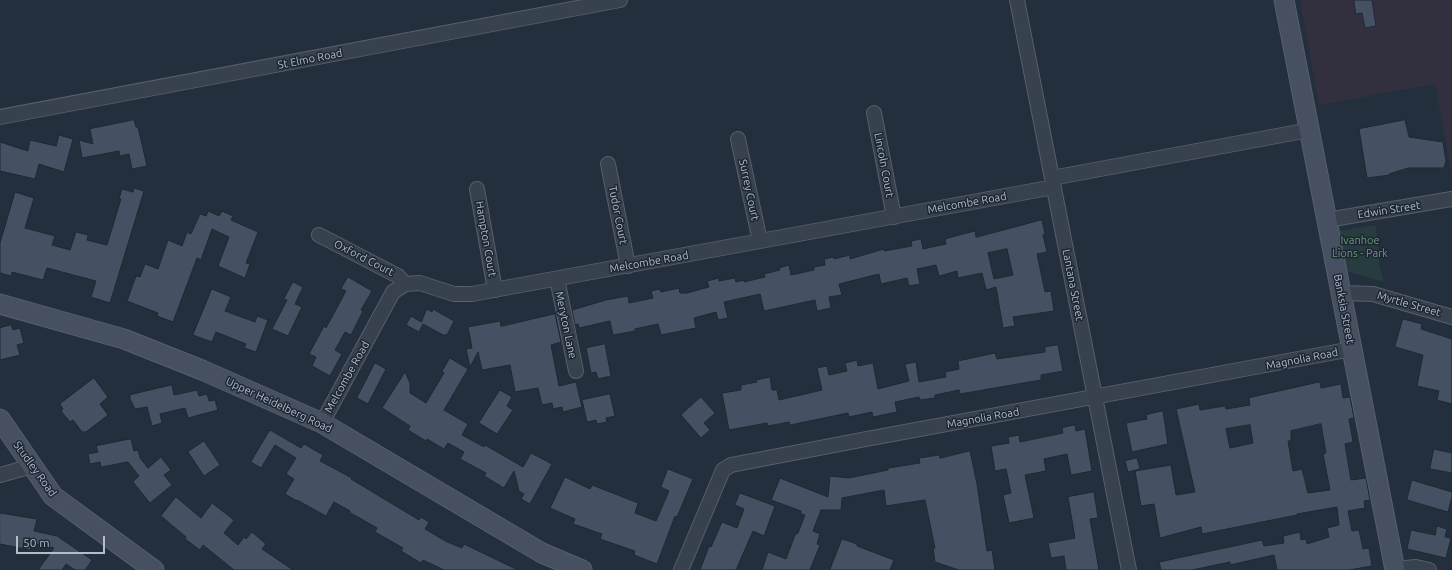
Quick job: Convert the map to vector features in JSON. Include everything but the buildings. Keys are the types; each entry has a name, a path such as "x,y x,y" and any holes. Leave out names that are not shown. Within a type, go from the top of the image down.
{"street":[{"name":"St Elmo Road","path":"0,117 620,0"},
{"name":"Lantana Street","path":"1017,0 1129,570"},
{"name":"Banksia Street","path":"1284,0 1395,570"},
{"name":"Lincoln Court","path":"874,113 894,217"},
{"name":"Melcombe Road","path":"322,423 393,292 405,284 420,283 454,294 463,295 495,290 894,217 1053,182 1309,130"},
{"name":"Surrey Court","path":"738,140 760,241"},
{"name":"Tudor Court","path":"608,164 628,266"},
{"name":"Hampton Court","path":"476,189 495,290"},
{"name":"Edwin Street","path":"1327,220 1452,200"},
{"name":"Oxford Court","path":"319,235 398,276 405,284"},
{"name":"Meryton Lane","path":"556,279 576,371"},
{"name":"Myrtle Street","path":"1341,293 1373,294 1452,317"},
{"name":"Upper Heidelberg Road","path":"0,304 124,340 202,370 322,423 542,554 582,570"},
{"name":"Magnolia Road","path":"681,570 723,470 726,467 861,440 1352,350"},
{"name":"Studley Road","path":"0,419 53,496 154,570"},
{"path":"0,475 32,466"},
{"path":"1395,570 1416,567 1429,570"}],"shaded area":[{"path":"1300,0 1452,0 1452,176 1435,84 1319,105"}],"green space":[{"name":"Ivanhoe Lions - Park","path":"1376,225 1380,267 1384,282 1346,271 1339,231"}]}
